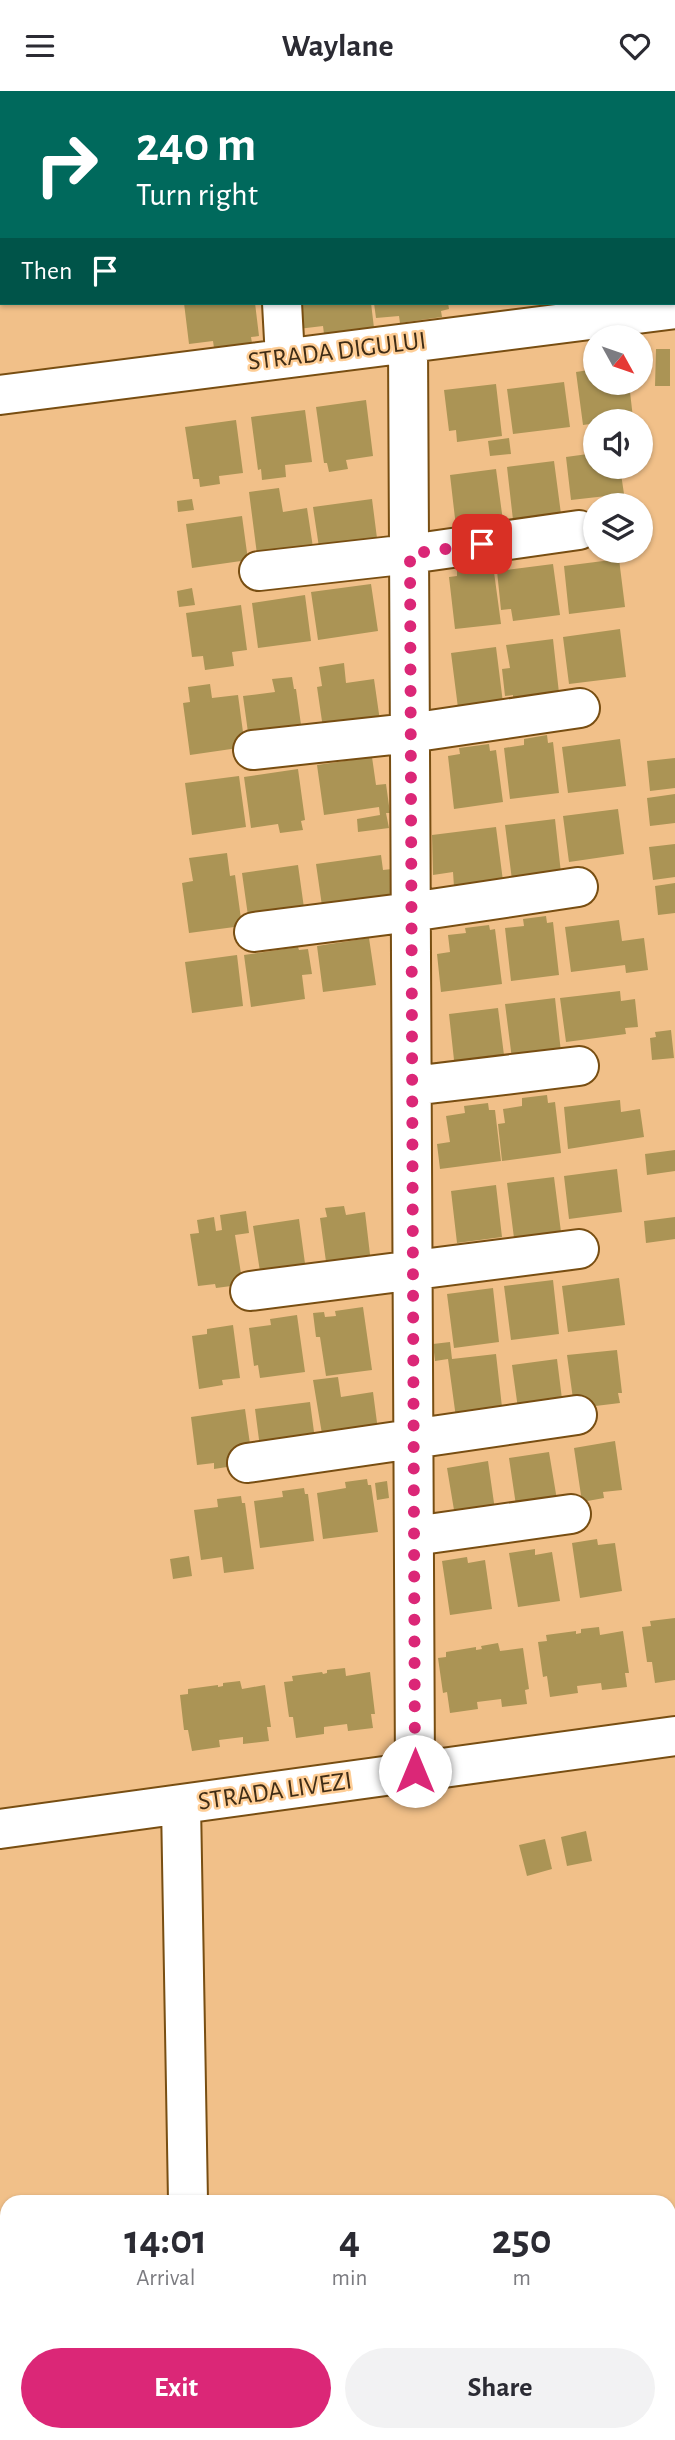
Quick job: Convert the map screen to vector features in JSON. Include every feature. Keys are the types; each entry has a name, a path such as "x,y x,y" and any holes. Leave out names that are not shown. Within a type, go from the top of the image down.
{"street":[{"path":"282,305 285,358"},
{"name":"STRADA DIGULUI","path":"0,395 675,309"},
{"path":"408,343 415,1771"},
{"path":"260,571 410,554 579,530"},
{"path":"253,750 410,733 580,708"},
{"path":"254,932 578,887"},
{"path":"412,1086 579,1066"},
{"path":"250,1291 579,1249"},
{"path":"247,1463 577,1415"},
{"path":"414,1536 571,1514"},
{"name":"STRADA LIVEZI","path":"0,1829 675,1736"},
{"path":"181,1804 188,2195"}],"building":[{"path":"184,305 255,305 259,336 251,337 252,343 214,348 213,341 189,344"},
{"path":"295,305 371,305 374,328 324,334 323,326 298,329"},
{"path":"374,305 448,305 449,309 441,311 442,317 400,323 399,316 376,318"},
{"path":"656,349 670,349 670,386 655,386"},
{"path":"583,371 583,395 630,395 632,409 583,409 583,425 576,372"},
{"path":"564,382 570,427 513,434 507,389"},
{"path":"496,384 502,436 457,442 456,430 449,431 444,390"},
{"path":"366,400 373,456 346,460 348,469 329,472 327,463 324,463 316,407"},
{"path":"305,410 312,462 285,465 286,477 262,480 261,469 258,470 251,417"},
{"path":"236,420 243,473 219,476 220,484 200,487 199,479 193,479 185,427"},
{"path":"509,438 511,454 490,456 488,441"},
{"path":"583,455 583,479 622,479 624,493 583,493 583,499 571,500 566,457"},
{"path":"554,461 561,514 513,520 507,467"},
{"path":"496,469 503,521 497,522 498,528 469,532 468,525 456,527 450,475"},
{"path":"279,488 283,512 307,508 314,554 258,562 249,492"},
{"path":"192,499 194,510 178,512 177,501"},
{"path":"372,499 378,546 320,554 313,507"},
{"path":"242,516 248,560 192,568 186,524"},
{"path":"620,563 625,607 569,614 564,566"},
{"path":"553,564 560,615 513,621 511,609 501,610 497,571"},
{"path":"480,566 481,573 494,572 501,624 455,629 449,577 457,576 457,569"},
{"path":"371,584 378,631 318,640 311,592"},
{"path":"192,588 195,605 179,607 177,591"},
{"path":"305,595 311,641 258,648 252,603"},
{"path":"241,605 247,650 232,652 234,666 205,670 203,656 192,657 186,613"},
{"path":"620,629 626,677 569,684 563,637"},
{"path":"553,639 559,693 513,699 513,695 505,696 502,669 510,668 506,645"},
{"path":"496,647 503,703 458,708 451,653"},
{"path":"344,663 346,683 374,679 381,728 324,735 317,687 322,686 319,667"},
{"path":"292,677 303,739 250,747 243,696 275,692 272,679"},
{"path":"210,684 212,698 238,695 245,747 190,755 183,703 190,702 188,687"},
{"path":"547,735 548,743 553,742 559,793 510,799 504,748 524,745 524,739"},
{"path":"620,739 626,786 568,793 562,747"},
{"path":"489,744 490,751 496,750 503,802 454,809 448,756 460,754 459,748"},
{"path":"372,757 376,785 386,784 389,828 358,832 357,819 380,815 379,807 324,815 317,765"},
{"path":"675,758 675,788 650,791 647,761"},
{"path":"298,769 305,820 301,821 303,830 280,833 278,824 251,828 244,777"},
{"path":"239,776 246,827 192,835 185,783"},
{"path":"675,794 675,823 650,826 647,798"},
{"path":"618,809 624,854 569,862 563,816"},
{"path":"555,819 561,873 512,880 505,825"},
{"path":"496,827 503,881 454,887 453,872 433,875 432,835"},
{"path":"675,844 675,877 653,880 649,847"},
{"path":"227,853 230,876 235,875 242,926 189,933 182,883 193,881 189,858"},
{"path":"381,855 383,870 392,869 397,903 323,913 316,864"},
{"path":"298,865 305,915 249,923 242,873"},
{"path":"675,883 675,913 658,915 655,886"},
{"path":"546,916 547,923 553,922 559,975 511,981 505,928 524,926 523,919"},
{"path":"619,920 622,941 644,938 648,970 626,973 625,965 571,972 565,927"},
{"path":"489,925 490,930 495,929 502,984 441,992 437,954 450,952 448,935 466,933 465,928"},
{"path":"369,938 376,985 323,992 317,946"},
{"path":"298,947 299,950 308,949 312,974 302,975 305,999 251,1007 244,955"},
{"path":"237,955 243,1006 192,1013 185,962"},
{"path":"620,991 621,1001 635,999 638,1027 625,1028 626,1034 566,1042 560,998"},
{"path":"555,998 561,1052 512,1059 505,1004"},
{"path":"498,1008 505,1063 455,1069 449,1014"},
{"path":"671,1030 674,1058 652,1060 650,1038 656,1037 655,1032"},
{"path":"547,1095 548,1103 555,1102 561,1153 502,1161 498,1124 505,1123 503,1109 522,1106 522,1098"},
{"path":"620,1100 621,1112 640,1109 644,1137 568,1149 564,1107"},
{"path":"488,1103 489,1110 495,1110 501,1161 440,1169 437,1144 450,1142 446,1116 465,1113 464,1106"},
{"path":"675,1150 675,1171 647,1175 645,1154"},
{"path":"617,1169 622,1212 569,1219 564,1176"},
{"path":"554,1177 561,1232 514,1238 507,1183"},
{"path":"496,1185 502,1237 457,1243 451,1191"},
{"path":"344,1206 346,1215 365,1212 371,1263 327,1269 320,1218 327,1217 325,1208"},
{"path":"246,1211 249,1233 235,1235 242,1280 239,1285 216,1288 215,1284 198,1286 190,1234 199,1233 197,1220 214,1217 216,1231 222,1230 220,1215"},
{"path":"675,1217 675,1239 646,1243 644,1221"},
{"path":"299,1219 306,1271 261,1278 253,1226"},
{"path":"619,1278 625,1325 568,1332 562,1286"},
{"path":"553,1280 559,1334 511,1340 504,1286"},
{"path":"493,1288 499,1342 454,1348 447,1294"},
{"path":"363,1307 372,1370 326,1376 313,1313 324,1312 325,1317 336,1316 335,1311"},
{"path":"297,1315 305,1372 260,1378 258,1365 254,1366 249,1328 271,1325 270,1319"},
{"path":"233,1325 240,1378 222,1380 223,1385 199,1389 192,1336 207,1334 207,1329"},
{"path":"450,1342 452,1359 496,1354 503,1416 457,1425 448,1359 435,1361 433,1344"},
{"path":"617,1350 622,1393 618,1393 620,1403 579,1408 573,1399 567,1355"},
{"path":"557,1359 562,1399 519,1416 512,1365"},
{"path":"338,1377 341,1397 373,1392 379,1438 324,1446 313,1380"},
{"path":"310,1402 316,1447 261,1455 255,1409"},
{"path":"245,1409 252,1458 240,1465 214,1469 214,1463 197,1465 191,1417"},
{"path":"615,1441 622,1490 603,1492 604,1498 582,1502 574,1448"},
{"path":"549,1452 557,1500 517,1512 509,1458"},
{"path":"488,1461 495,1510 456,1522 447,1468"},
{"path":"367,1479 368,1485 371,1485 378,1532 323,1539 317,1493 346,1488 345,1482"},
{"path":"387,1481 389,1498 377,1500 375,1483"},
{"path":"304,1488 305,1494 308,1494 314,1541 260,1548 254,1501 283,1497 282,1491"},
{"path":"241,1496 242,1503 245,1503 254,1569 224,1573 222,1557 201,1560 194,1510 218,1507 217,1499"},
{"path":"597,1539 598,1545 615,1543 622,1591 580,1598 572,1543"},
{"path":"535,1549 535,1555 552,1552 560,1601 518,1607 509,1553"},
{"path":"189,1556 192,1576 173,1579 170,1559"},
{"path":"467,1557 468,1563 485,1560 492,1609 450,1615 442,1561"},
{"path":"675,1618 675,1680 655,1683 652,1662 647,1662 642,1627 651,1626 650,1621"},
{"path":"599,1627 600,1635 623,1631 629,1673 625,1673 627,1687 602,1690 601,1683 577,1686 578,1693 550,1697 547,1676 543,1677 538,1642 547,1641 546,1635 576,1631 576,1634 581,1633 581,1629"},
{"path":"498,1643 500,1651 523,1648 529,1689 525,1690 527,1704 502,1707 501,1699 477,1702 478,1709 450,1713 447,1692 443,1693 438,1658 446,1657 446,1652 476,1647 476,1650 482,1649 481,1646"},
{"path":"345,1668 346,1676 370,1672 375,1714 371,1714 373,1728 348,1731 347,1724 324,1727 324,1734 296,1738 293,1717 289,1717 284,1682 293,1681 292,1676 323,1674 327,1673 327,1670"},
{"path":"240,1681 242,1689 265,1685 271,1727 267,1727 269,1741 243,1744 243,1737 219,1740 220,1747 192,1751 188,1730 184,1730 180,1695 188,1694 188,1689 218,1687 223,1686 223,1683"},
{"path":"586,1831 592,1861 567,1866 561,1837"},
{"path":"545,1839 552,1869 527,1876 519,1845"}],"route":[{"path":"415,1771 410,554 482,544"}]}
